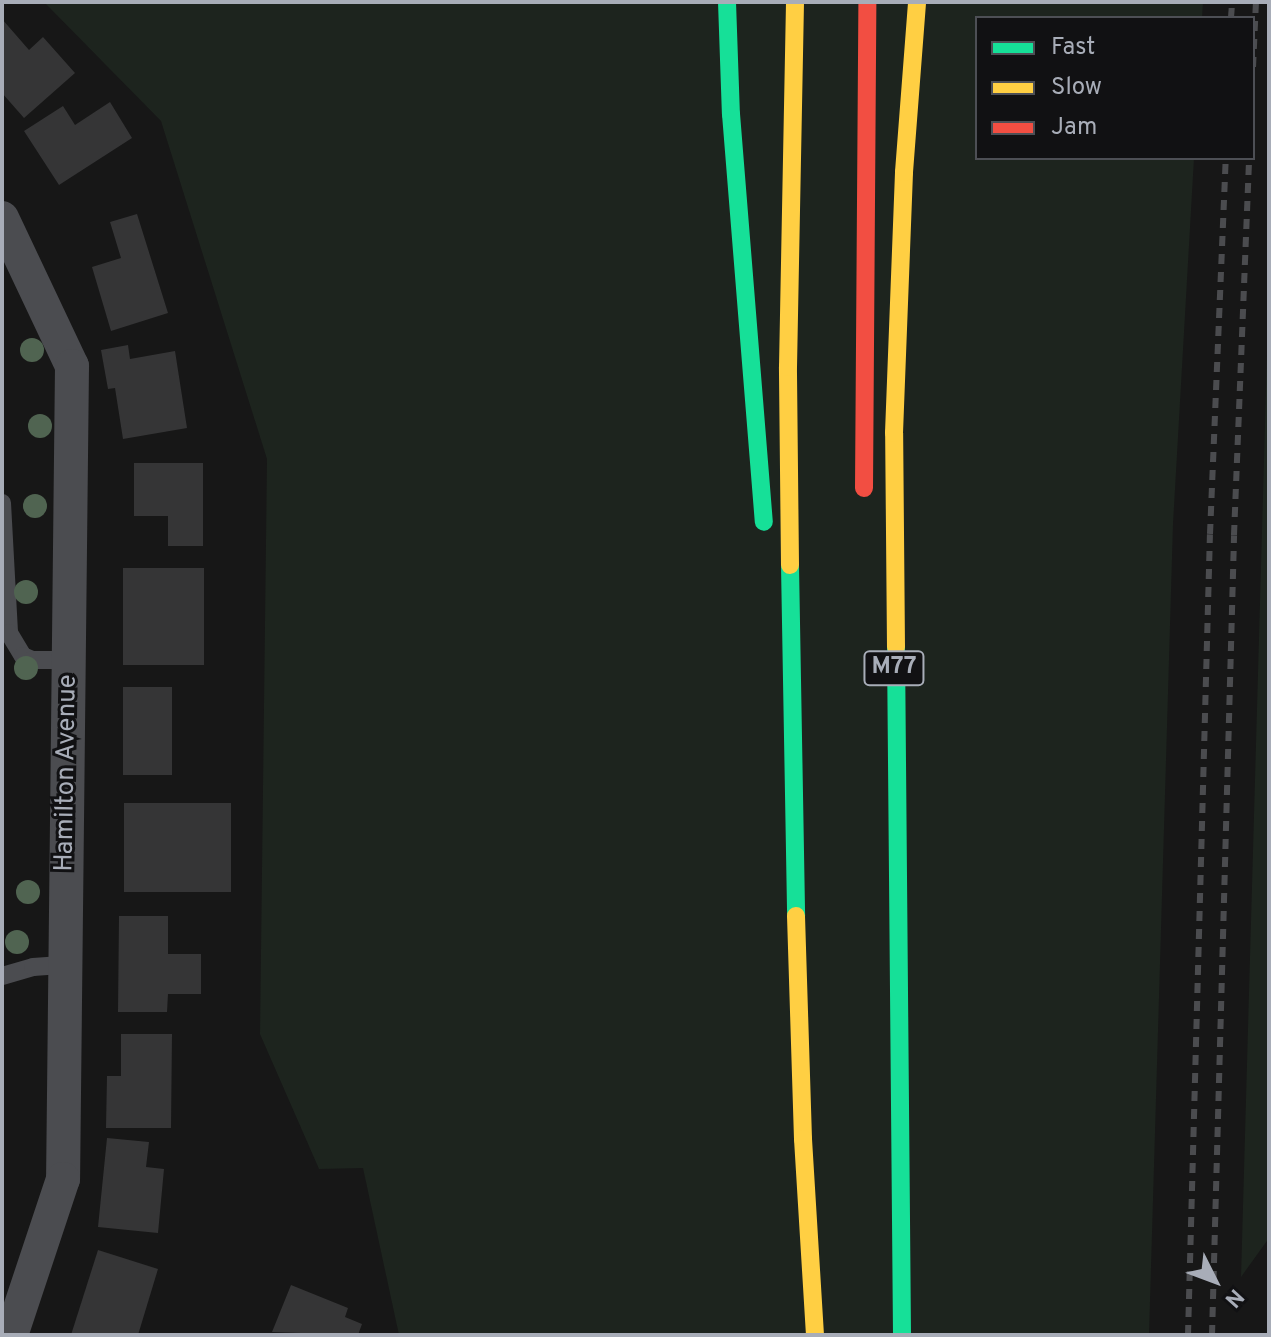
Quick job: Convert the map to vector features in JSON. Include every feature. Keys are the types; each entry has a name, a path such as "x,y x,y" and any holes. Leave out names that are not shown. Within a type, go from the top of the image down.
{"highway":[{"path":"727,2 731,114 766,546"},
{"path":"795,2 788,367 793,831 803,1139 815,1335"},
{"path":"864,505 867,2"},
{"name":"M77","path":"902,1335 894,433 904,172 917,2"},
{"path":"771,594 793,831"},
{"path":"882,1292 884,1335"}],"street":[{"name":"Hamilton Avenue","path":"2,218 72,366 63,1179 11,1335"}],"lane":[{"path":"2,503 9,633 23,656 32,660 69,660"},
{"path":"2,976 33,967 65,965"}],"shaded area":[{"path":"44,2 1203,2 1202,16 975,16 975,160 1194,160 1173,524 1149,1335 399,1335 363,1168 319,1169 260,1034 267,459 161,121"},
{"path":"1269,282 1269,1238 1241,1277"}],"building":[{"path":"2,19 29,50 43,37 75,73 24,118 2,93"},
{"path":"110,102 132,138 59,185 24,131 63,106 75,125"},
{"path":"137,214 168,313 111,331 92,267 121,258 110,222"},
{"path":"128,345 130,359 175,351 187,428 123,439 115,388 108,389 101,350"},
{"path":"134,463 203,463 203,546 168,546 168,516 134,516"},
{"path":"123,568 204,568 204,665 123,665"},
{"path":"123,687 172,687 172,775 123,775"},
{"path":"124,803 231,803 231,892 124,892"},
{"path":"119,916 168,916 168,954 201,954 201,994 168,994 167,1012 118,1012"},
{"path":"121,1034 172,1034 171,1128 106,1128 107,1076 121,1076"},
{"path":"107,1138 149,1142 146,1167 164,1169 158,1233 98,1227"},
{"path":"98,1250 158,1269 138,1335 71,1335"},
{"path":"291,1285 348,1308 345,1317 362,1324 358,1335 272,1332"}],"railway":[{"path":"1231,16 1232,2"},
{"path":"1255,24 1256,2"},
{"path":"1188,1335 1210,534 1226,160"},
{"path":"1212,1335 1234,535 1249,160"}],"traffic: fast":[{"path":"727,2 731,114 764,522"},
{"path":"790,565 796,916"},
{"path":"896,647 902,1335"}],"traffic: slow":[{"path":"790,565 788,367 795,2"},
{"path":"896,647 894,433 904,172 917,2"},
{"path":"796,916 803,1139 815,1335"}],"traffic: jam":[{"path":"864,488 867,2"}]}
